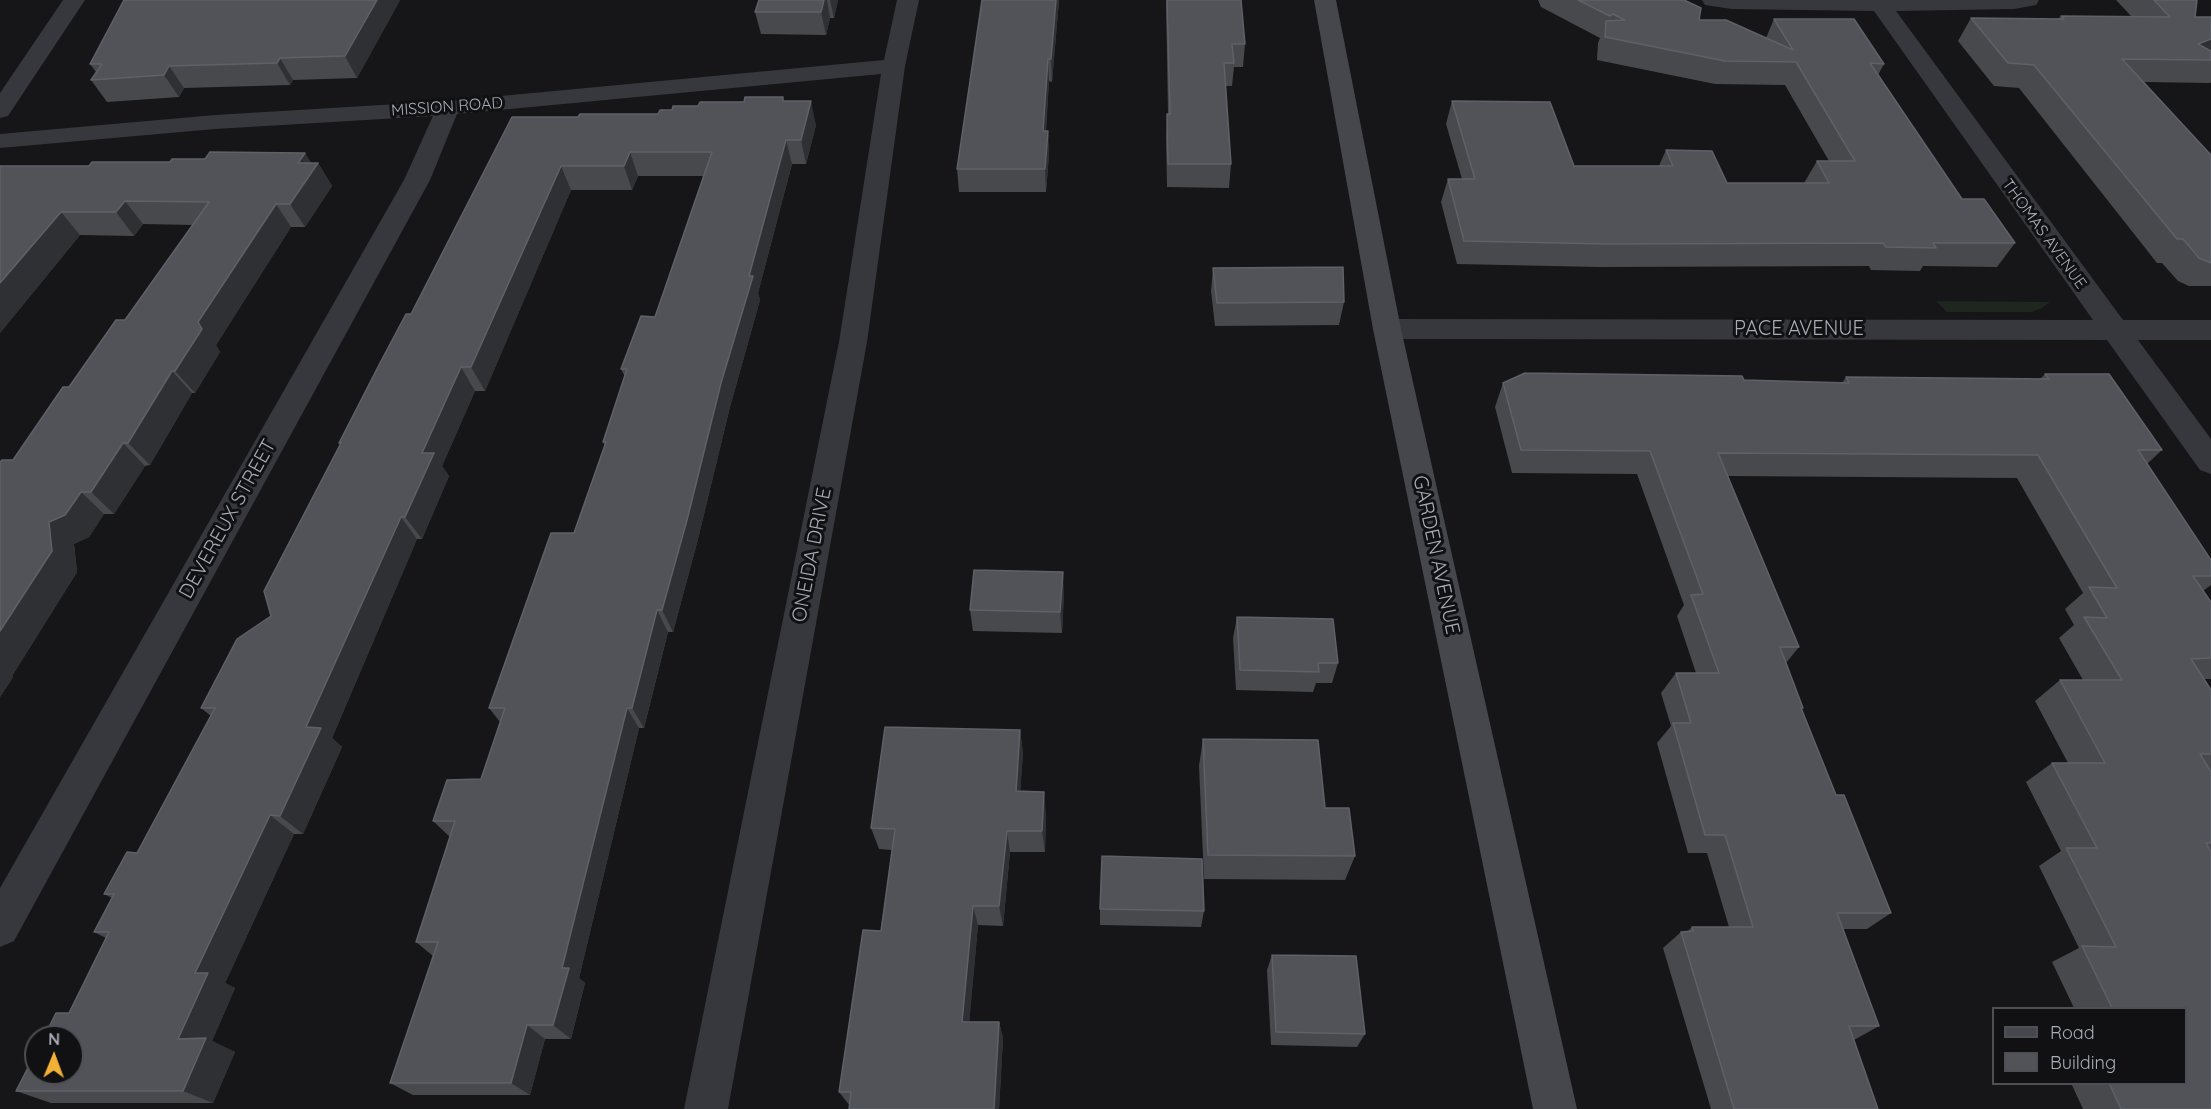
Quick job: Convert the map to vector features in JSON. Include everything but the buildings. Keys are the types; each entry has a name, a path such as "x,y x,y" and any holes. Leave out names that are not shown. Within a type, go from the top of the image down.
{"street":[{"path":"0,111 74,0"},
{"name":"ONEIDA DRIVE","path":"706,1109 853,342 894,66 908,0"},
{"name":"GARDEN AVENUE","path":"1325,0 1388,329 1555,1109"},
{"path":"1713,0 1732,3 1880,5 2014,3 2028,0"},
{"name":"THOMAS AVENUE","path":"1880,5 2211,462"},
{"name":"MISSION ROAD","path":"0,141 215,122 448,108 894,66"},
{"name":"DEVEREUX STREET","path":"0,927 411,190 448,108"},
{"name":"PACE AVENUE","path":"1388,329 2211,330"}],"shaded area":[{"path":"1936,301 2050,302 2032,312 1947,312"}]}
